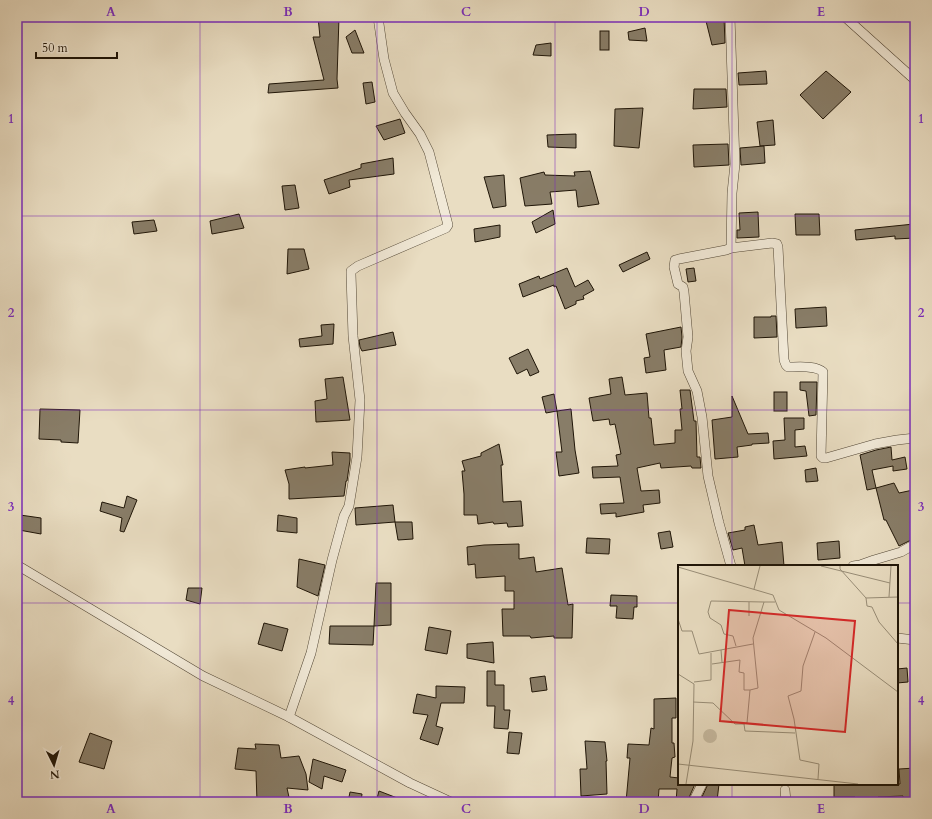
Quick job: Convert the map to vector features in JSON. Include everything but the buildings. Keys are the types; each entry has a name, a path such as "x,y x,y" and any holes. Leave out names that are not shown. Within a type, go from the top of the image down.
{"street":[{"path":"289,716 311,653 334,553 344,516 349,506 356,457 360,400 353,336 351,271 358,266 446,228 448,225 429,152 420,134 405,113 394,93 384,59 378,17"},
{"path":"730,17 735,164 732,193 731,248"},
{"path":"845,17 915,80"},
{"path":"731,565 718,522 708,476 702,417 697,391 688,371 686,351 688,338 684,292 683,287 678,284 674,267 675,260 731,248 772,243 777,244 784,360 788,367 815,367 823,372 821,456 826,458 875,444 915,438"},
{"path":"860,565 901,552 915,544"},
{"path":"17,565 202,676 289,716 410,783 451,802"},
{"path":"898,638 915,640"},
{"path":"693,802 702,785"},
{"path":"785,790 786,802"}]}
